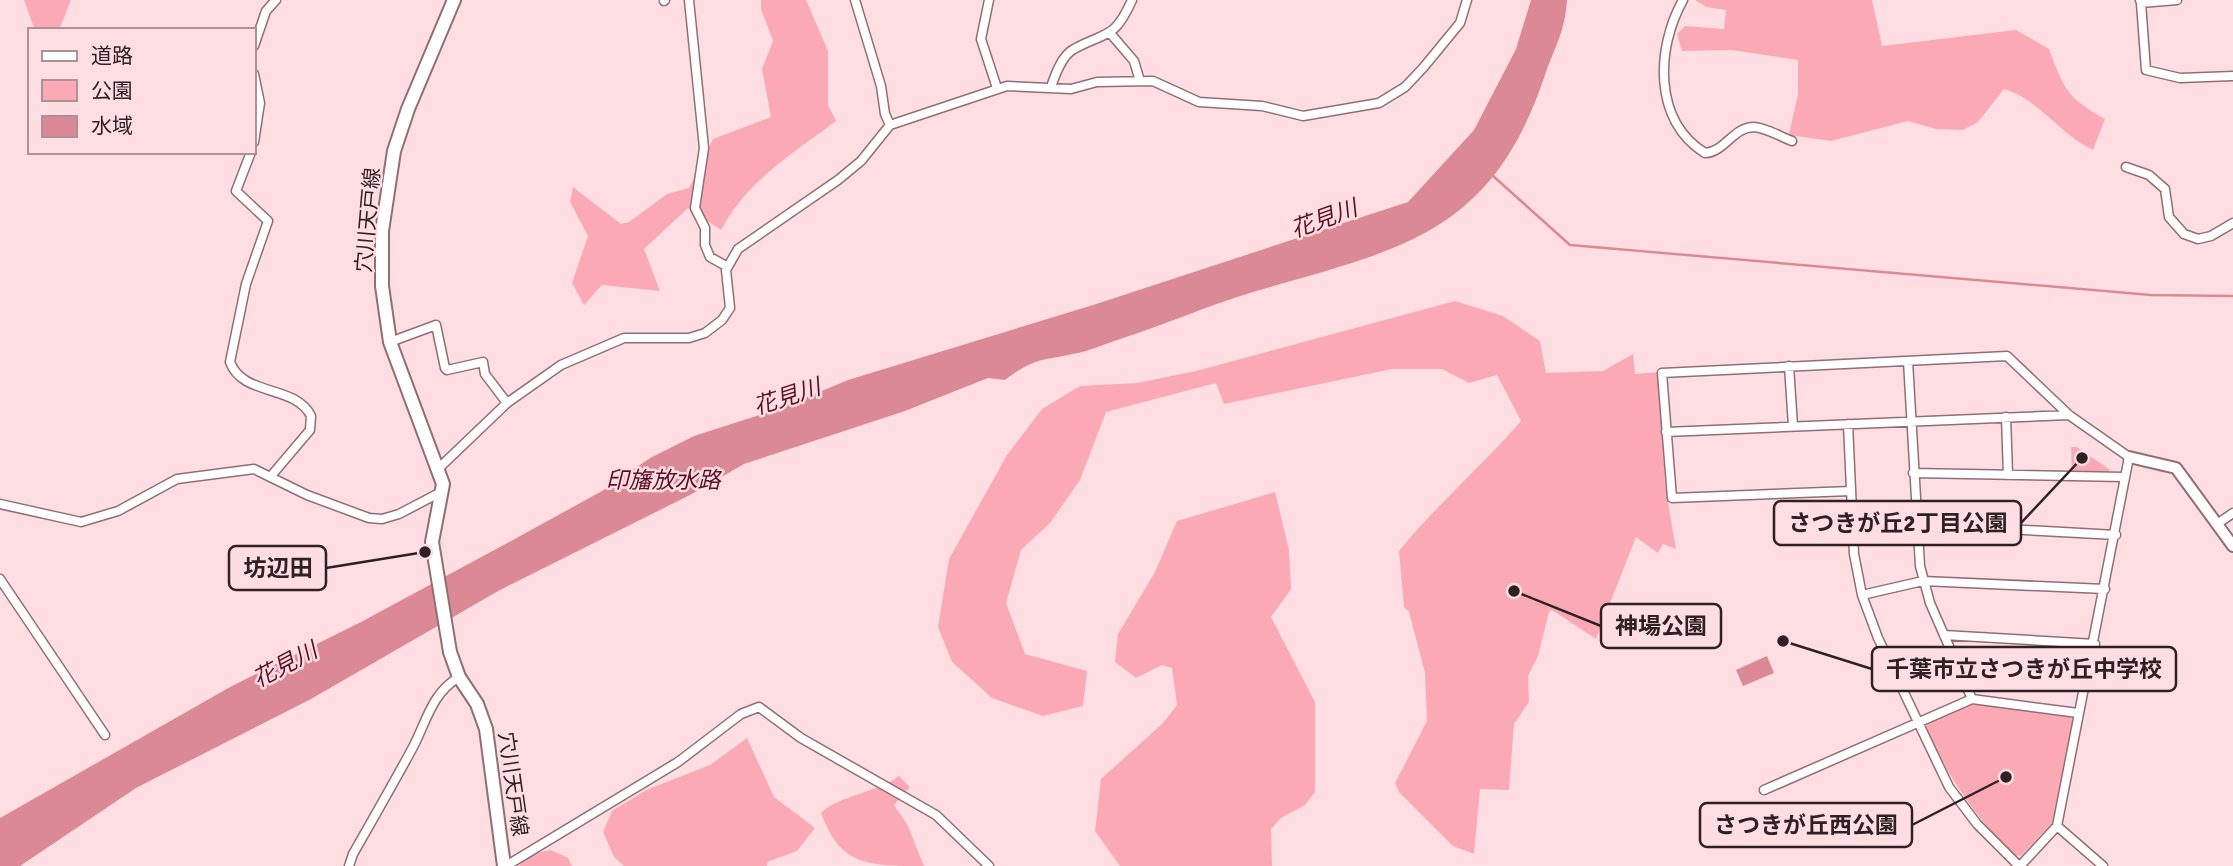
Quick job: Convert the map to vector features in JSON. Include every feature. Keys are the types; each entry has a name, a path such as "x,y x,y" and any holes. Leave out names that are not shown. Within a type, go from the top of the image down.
{"main road":[{"name":"穴川天戸線","path":"454,0 408,109 391,169 381,256 390,342 408,396 439,468 443,490 432,542 446,632 459,677 482,712 505,866"}],"street":[{"path":"256,40 266,11 276,0"},
{"path":"689,0 704,148 695,208 705,228 705,246 710,257 726,266"},
{"path":"855,0 881,86 885,114 891,125"},
{"path":"989,0 981,39 997,89"},
{"path":"1051,87 1054,75 1072,49 1110,33 1121,22 1132,0"},
{"path":"439,468 507,403 561,365 624,338 689,338 705,333 722,320 730,308 726,266 738,249 861,161 891,125 997,89 1071,89 1097,82 1163,83 1199,102 1262,106 1303,116 1379,103 1405,88 1423,68 1460,23 1466,0"},
{"path":"1683,0 1670,30 1664,74 1669,106 1685,138 1705,153 1717,151 1743,130 1755,127 1792,141"},
{"path":"2177,0 2141,1 2146,70 2180,78 2233,76"},
{"path":"1110,33 1134,61 1140,81"},
{"path":"256,84 260,103 256,129"},
{"path":"250,154 236,191 268,221 246,285 230,362 241,379 299,401 311,416 310,430 271,476"},
{"path":"2126,167 2149,175 2165,189 2169,217 2184,234 2198,239 2211,236 2233,223"},
{"path":"390,342 436,325 445,368 447,370 483,362 485,374 507,403"},
{"path":"1851,491 1672,498 1662,373 2007,356 2069,415 2129,457 2176,468 2233,546"},
{"path":"1908,361 1916,524 1923,581 1972,699"},
{"path":"1789,366 1793,426"},
{"path":"1666,432 2069,415"},
{"path":"2006,418 2008,475"},
{"path":"1848,424 1854,554 1862,595 1878,638 1920,722 1938,766 1956,796 2020,866 2057,826 2078,713 2095,645 2129,457"},
{"path":"0,504 81,522 118,511 177,479 254,469 307,495 369,518 382,519 399,514 443,490"},
{"path":"1913,473 2124,477"},
{"path":"2217,524 2233,513"},
{"path":"1916,524 2116,535"},
{"path":"0,579 105,736"},
{"path":"1862,595 1923,581 2105,589"},
{"path":"1944,635 2095,645"},
{"path":"349,866 353,854 417,740 431,704 444,686 459,677"},
{"path":"1764,790 1972,699 2078,713"},
{"path":"505,866 678,762 741,714 759,707 801,738 936,815 989,866"},
{"path":"2057,826 2103,866"}],"green space":[{"path":"24,0 71,0 60,28 34,28"},
{"path":"761,0 806,0 828,51 828,105 836,121 757,183 721,230 688,208 644,249 660,291 602,285 584,305 572,283 588,236 570,202 573,187 621,224 629,222 667,194 689,188 713,139 771,117 762,69 773,41 761,9"},
{"path":"1695,0 1872,0 1882,46 2016,30 2049,49 2068,91 2082,105 2105,119 2093,150 2028,101 2004,89 1978,122 1963,130 1936,129 1908,121 1831,141 1789,135 1798,94 1798,60 1731,50 1682,51 1677,34 1685,26 1724,29 1726,10 1706,7"},
{"path":"1455,301 1503,316 1540,341 1546,373 1603,371 1633,354 1635,374 1659,372 1665,485 1676,549 1663,544 1658,553 1636,537 1596,639 1552,610 1549,612 1538,656 1528,676 1529,702 1514,724 1509,790 1480,789 1474,854 1453,846 1399,792 1395,783 1427,721 1425,673 1409,612 1404,607 1399,551 1521,421 1497,375 1469,383 1442,369 1392,369 1224,404 1216,383 1106,412 1080,480 1050,523 1021,550 1006,603 1025,654 1087,671 1083,706 1043,716 992,698 952,662 938,627 949,559 1007,455 1042,409 1080,386 1137,383 1196,371"},
{"path":"2071,447 2077,447 2109,469 2110,473 2072,473"},
{"path":"1275,492 1289,550 1291,589 1271,617 1315,702 1315,792 1305,805 1281,818 1271,829 1272,866 1120,866 1095,831 1101,779 1163,723 1177,705 1172,668 1162,665 1136,678 1115,662 1118,634 1155,572 1177,521"},
{"path":"1971,703 2071,717 2073,721 2052,823 2021,856 2014,855 1974,810 1943,762 1925,725"},
{"path":"747,738 774,797 815,828 797,851 767,862 767,866 624,866 614,857 603,832 612,811 646,790 710,765"},
{"path":"899,776 910,787 894,805 907,824 924,866 872,863 847,853 837,844 821,813 837,802 879,787"},
{"path":"551,850 568,858 572,866 519,866 526,855"}],"water":[{"name":"印旛放水路","path":"1531,0 1567,0 1559,39 1523,129 1497,171 1467,204 1434,228 1353,263 1237,297 1086,351 1038,361 1005,380 988,378 905,411 744,464 690,495 500,590 311,699 136,788 20,866 0,866 0,818 230,687 361,622 511,541 602,491 650,458 694,436 778,409 848,380 1093,305 1408,202 1474,130 1516,49"},
{"path":"1767,656 1774,673 1743,686 1736,670"}],"waterway":[{"path":"1492,175 1570,245 2151,295 2233,296"}],"place":[{"name":"さつきが丘2丁目公園","path":"2082,458"},
{"name":"坊辺田","path":"425,552"},
{"name":"神場公園","path":"1514,591"},
{"name":"千葉市立さつきが丘中学校","path":"1783,641"},
{"name":"さつきが丘西公園","path":"2006,777"}],"water label":[{"name":"花見川","path":"1324,219"},
{"name":"花見川","path":"787,397"},
{"name":"花見川","path":"285,665"}]}
